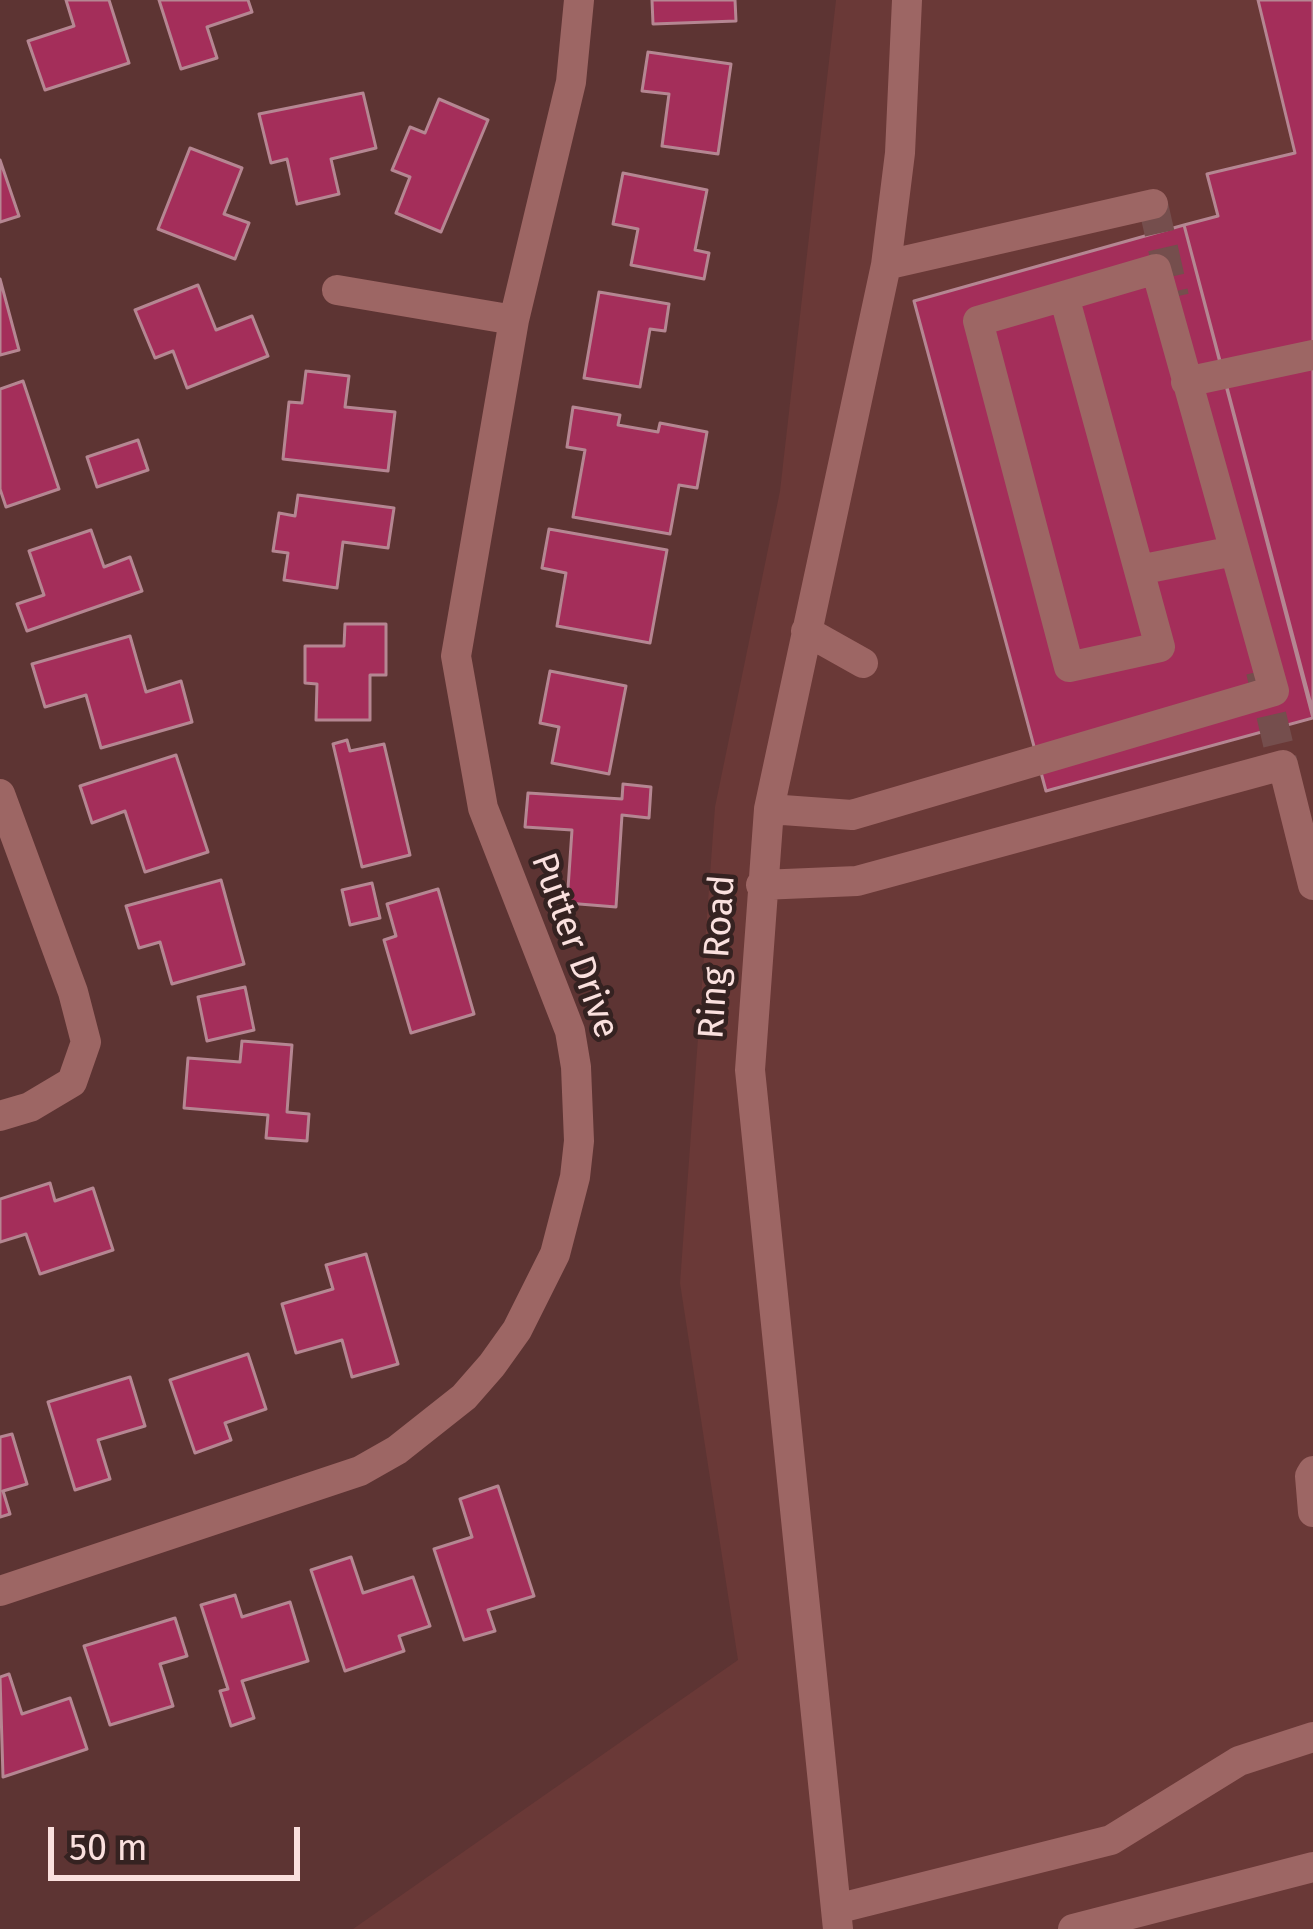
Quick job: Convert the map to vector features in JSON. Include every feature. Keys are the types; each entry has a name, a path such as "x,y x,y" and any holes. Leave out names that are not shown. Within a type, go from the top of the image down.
{"street":[{"name":"Putter Drive","path":"0,1591 346,1476 397,1450 464,1397 492,1365 528,1312 555,1254 575,1177 579,1141 576,1067 570,1031 483,808 456,656 514,320 571,82 579,0"},
{"name":"Ring Road","path":"837,1919 751,1070 769,809 886,265 900,153 908,0"},
{"path":"886,265 1153,204"},
{"path":"769,809 852,815 1274,691 1156,269 978,321 1069,667 1160,647 1064,296"},
{"path":"337,290 514,320"},
{"path":"1186,382 1313,355"},
{"path":"1139,570 1234,551"},
{"path":"806,631 863,663"},
{"path":"761,885 857,881 1282,765 1313,885"},
{"path":"0,794 73,992 86,1042 72,1082 30,1107 0,1116"},
{"path":"1313,1472 1313,1511"},
{"path":"837,1919 1112,1840 1239,1761 1313,1737"},
{"path":"1073,1929 1313,1867"}],"shaded area":[{"path":"836,0 1313,0 1313,1929 353,1929 738,1660 680,1283 715,807 780,491"}],"building":[{"path":"66,0 109,0 129,63 45,90 28,41 74,26"},
{"path":"159,0 248,0 252,12 207,27 217,58 181,69"},
{"path":"652,0 735,0 736,21 653,24"},
{"path":"1258,0 1313,0 1313,712 1184,225 1218,216 1207,174 1295,153"},
{"path":"648,52 731,64 718,154 662,146 669,94 642,91"},
{"path":"363,93 376,148 331,159 339,194 297,204 287,159 271,163 259,114"},
{"path":"439,99 488,120 441,232 396,213 410,177 392,170 410,127 425,133"},
{"path":"190,148 242,168 224,214 249,223 235,259 158,229"},
{"path":"0,160 19,216 0,222"},
{"path":"623,173 707,190 695,250 709,253 704,279 631,265 638,229 613,224"},
{"path":"1184,225 1313,718 1046,791 914,301"},
{"path":"0,279 19,350 0,355"},
{"path":"198,285 216,330 252,316 268,356 187,388 173,351 155,358 135,310"},
{"path":"599,292 669,304 665,331 650,329 640,387 584,378"},
{"path":"306,371 349,376 345,407 395,412 388,471 283,459 289,402 302,403"},
{"path":"23,381 59,489 6,507 0,489 0,389"},
{"path":"573,407 620,415 618,425 658,432 660,423 707,432 697,488 679,485 670,534 573,517 585,450 567,447"},
{"path":"138,440 148,470 97,487 87,457"},
{"path":"298,495 394,508 388,548 343,542 337,588 284,580 288,553 273,551 279,513 295,516"},
{"path":"549,529 667,550 650,643 557,626 566,573 542,568"},
{"path":"91,530 104,567 130,557 142,591 27,631 17,604 44,595 29,551"},
{"path":"345,624 386,624 386,675 370,675 370,720 316,720 317,684 305,683 305,646 344,646"},
{"path":"130,636 146,692 181,681 192,722 101,748 86,695 45,707 32,664"},
{"path":"550,671 626,686 609,774 552,763 559,727 540,723"},
{"path":"347,740 350,751 384,744 410,855 362,867 333,744"},
{"path":"176,755 208,852 145,872 125,811 92,823 80,786"},
{"path":"623,784 651,787 649,818 622,815 616,907 567,903 572,830 525,827 528,793 622,799"},
{"path":"221,880 244,964 172,984 160,942 139,948 126,906"},
{"path":"372,883 380,918 350,925 342,890"},
{"path":"438,889 474,1014 411,1033 384,940 396,936 387,904"},
{"path":"245,987 254,1030 207,1041 198,997"},
{"path":"242,1041 292,1045 287,1112 309,1114 307,1141 266,1138 268,1115 184,1108 188,1058 240,1062"},
{"path":"50,1183 55,1201 93,1188 113,1250 40,1274 26,1234 0,1242 0,1199"},
{"path":"366,1254 398,1364 352,1377 342,1340 296,1353 282,1304 333,1289 326,1265"},
{"path":"248,1354 266,1409 225,1423 231,1440 195,1453 170,1380"},
{"path":"130,1377 145,1426 98,1440 110,1479 75,1490 48,1402"},
{"path":"12,1434 27,1484 3,1491 10,1514 0,1517 0,1437"},
{"path":"498,1486 534,1596 488,1610 495,1631 464,1640 434,1549 472,1537 460,1499"},
{"path":"351,1557 363,1593 413,1577 430,1626 399,1636 404,1651 345,1671 311,1570"},
{"path":"235,1595 242,1617 290,1602 308,1661 242,1681 254,1718 231,1726 220,1691 228,1689 201,1605"},
{"path":"175,1618 187,1656 160,1664 173,1706 110,1725 84,1646"},
{"path":"9,1674 22,1714 70,1698 87,1749 3,1777 0,1677"}],"tunnel":[{"path":"1153,204 1174,297"},
{"path":"1261,671 1283,765"}]}
